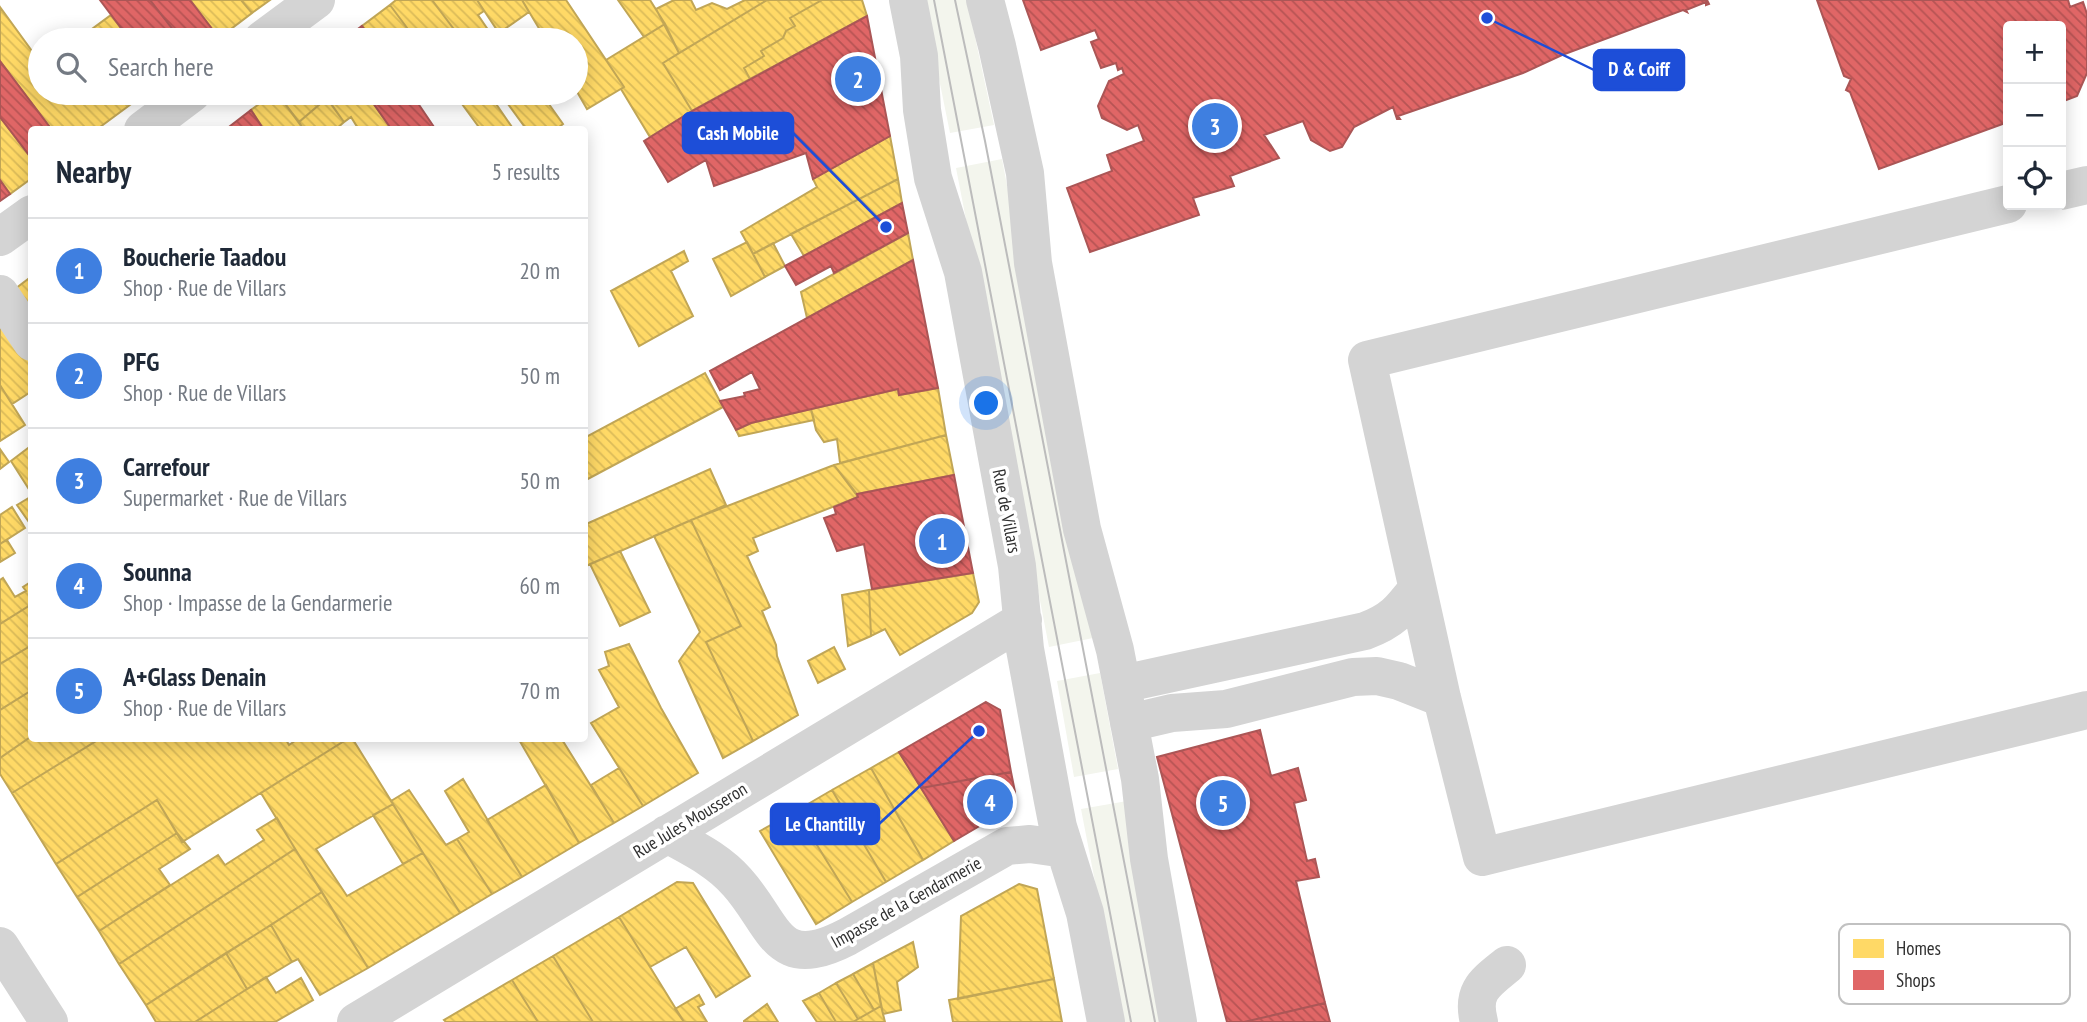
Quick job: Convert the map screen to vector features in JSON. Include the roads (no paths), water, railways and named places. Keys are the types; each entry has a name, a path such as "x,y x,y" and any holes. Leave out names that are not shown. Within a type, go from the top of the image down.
{"street":[{"path":"278,28 316,0"},
{"name":"Rue de Villars","path":"908,0 919,56 922,110 933,178 962,272 1017,566 1028,667 1056,817 1080,893 1106,1022"},
{"path":"985,0 1025,173 1032,263 1082,529 1089,562 1106,615 1140,779 1149,859 1178,1022"},
{"path":"148,126 176,105"},
{"path":"2066,190 2087,185"},
{"path":"2003,205 1367,360 1442,698 1482,857 2087,710"},
{"path":"0,237 28,217"},
{"path":"0,294 28,336"},
{"path":"1122,684 1365,631 1385,624 1397,615 1417,589"},
{"name":"Rue Jules Mousseron","path":"356,1022 1023,620"},
{"path":"1129,723 1172,713 1226,709 1353,677 1377,676 1399,681 1442,698"},
{"name":"Impasse de la Gendarmerie","path":"667,834 718,863 746,892 779,942 806,950 847,937 1007,846 1030,844 1065,849"},
{"path":"0,946 49,1022"},
{"path":"1479,1022 1479,992 1487,981 1507,965"}],"tram line":[{"path":"934,0 1131,1022"},
{"path":"955,0 985,141 1155,1022"}],"place":[{"name":"D & Coiff","path":"1487,18"},
{"name":"PFG","path":"858,79"},
{"name":"Carrefour","path":"1215,126"},
{"name":"Cash Mobile","path":"886,227"},
{"name":"Boucherie Taadou","path":"942,541"},
{"name":"Le Chantilly","path":"979,731"},
{"name":"Sounna","path":"990,802"},
{"name":"A+Glass Denain","path":"1223,803"}]}
